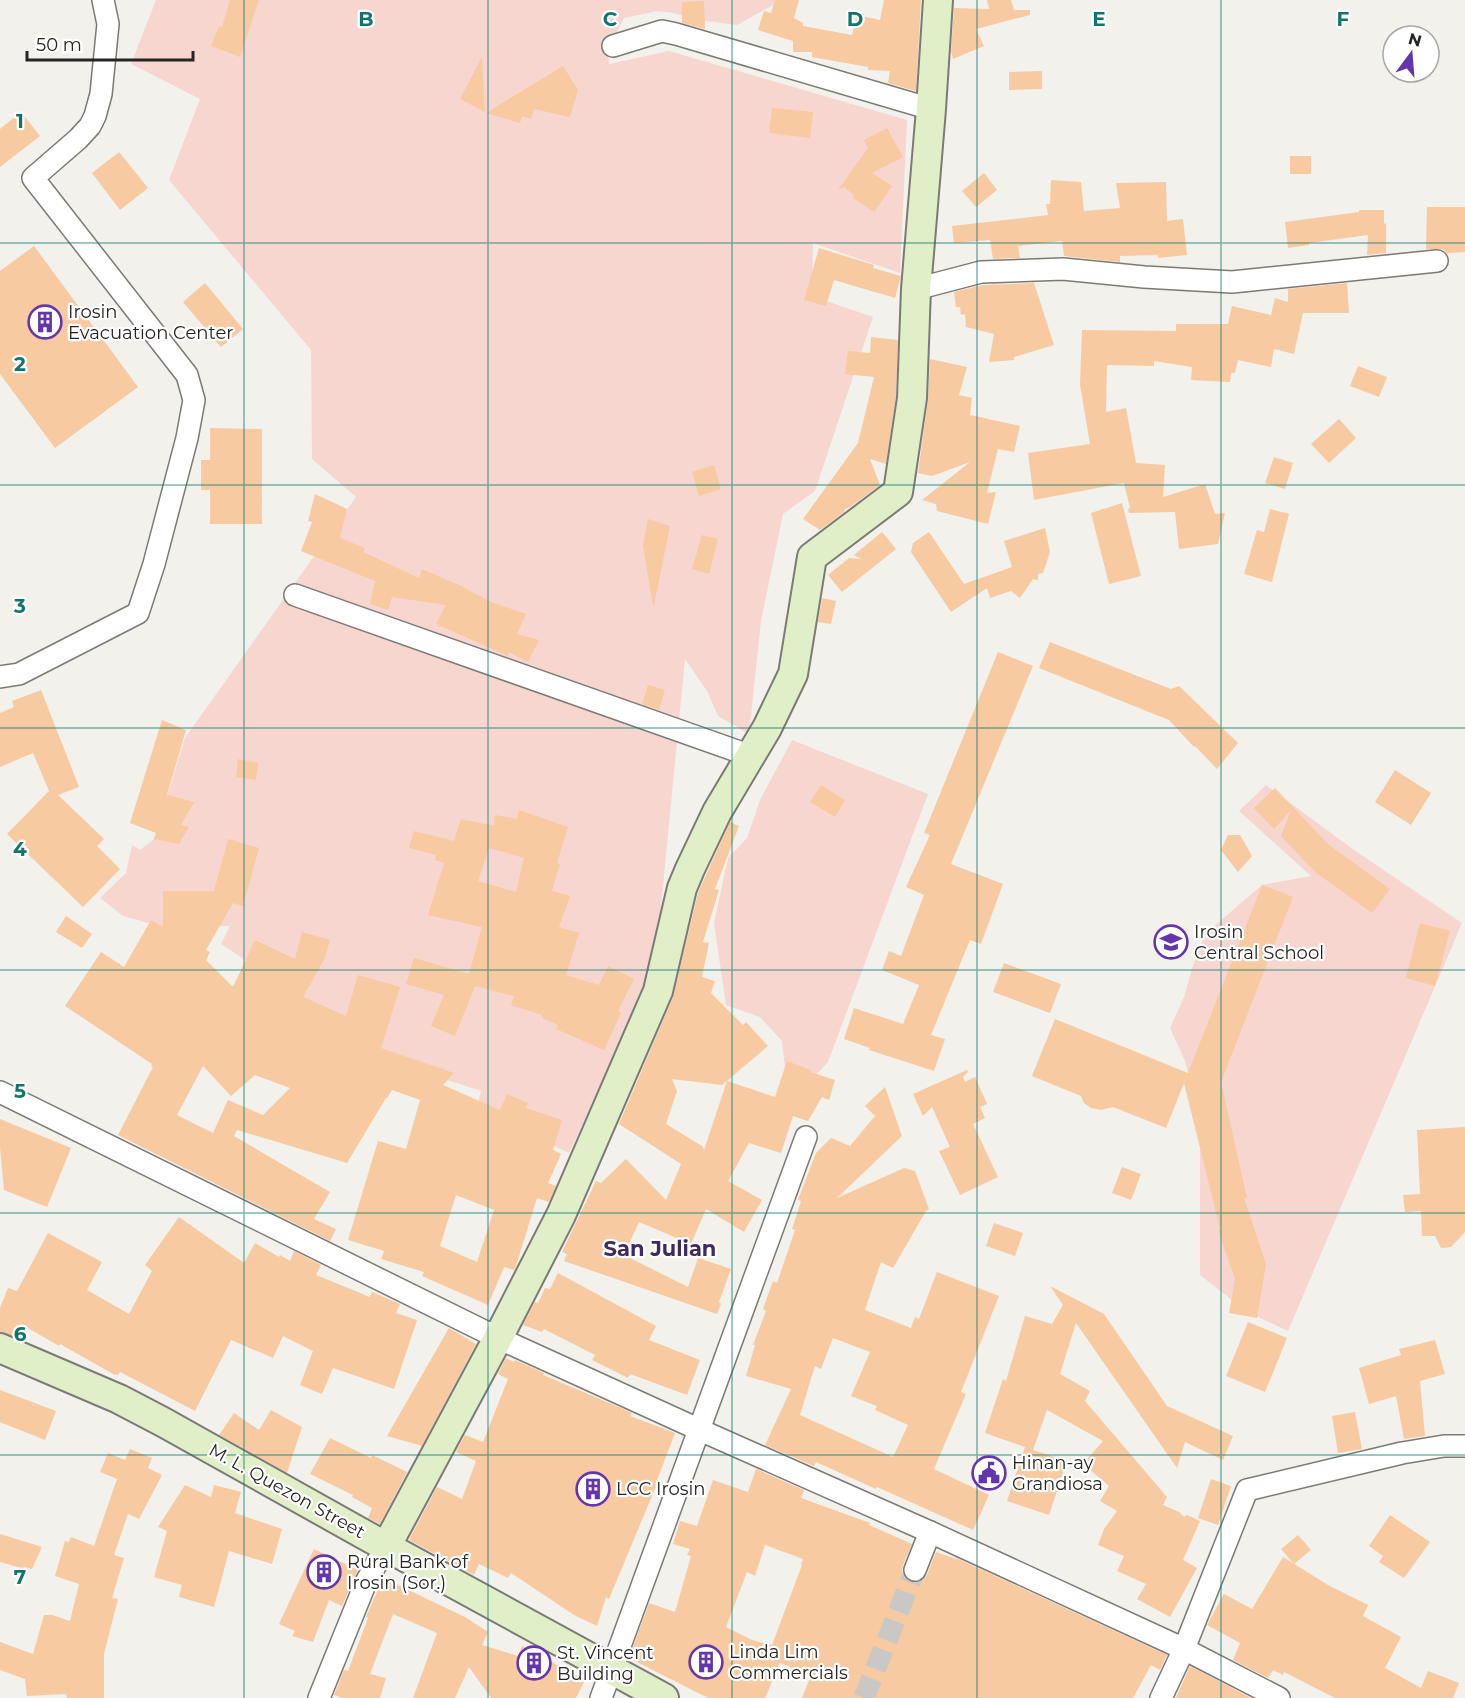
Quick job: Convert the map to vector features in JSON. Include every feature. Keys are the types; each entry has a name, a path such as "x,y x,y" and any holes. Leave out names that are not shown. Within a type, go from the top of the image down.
{"street":[{"path":"0,677 19,674 138,613 154,564 187,438 194,400 188,375 33,178 78,139 90,126 95,116 101,94 108,24 103,0"},
{"path":"319,1698 366,1582 387,1547 561,1215 658,991 682,888 690,869 717,812 767,728 793,674 812,557 898,492 912,398 916,289 932,109 938,0"},
{"path":"613,46 662,31 932,109"},
{"path":"916,289 981,272 1063,269 1232,282 1437,261"},
{"path":"295,595 751,756"},
{"path":"0,1092 498,1338 930,1532 1184,1650 1279,1698"},
{"path":"601,1698 806,1137"},
{"name":"M. L. Quezon Street","path":"0,1348 154,1417 664,1698"},
{"path":"1161,1698 1184,1650 1247,1490 1402,1453 1444,1446 1465,1446"},
{"path":"915,1570 930,1532"}],"shaded area":[{"path":"156,0 782,0 737,25 692,19 658,11 624,18 608,49 609,64 669,51 907,120 900,273 813,243 812,296 873,317 815,491 783,514 761,621 749,734 718,716 707,691 685,659 657,948 641,999 569,1153 476,1110 481,1091 335,1043 312,1004 221,944 230,926 162,927 123,916 100,898 126,873 132,845 140,850 154,839 185,738 356,497 312,459 311,350 169,180 200,99 131,64"},
{"path":"792,740 928,794 828,1062 811,1080 785,1068 782,1041 760,1017 726,1005 714,923 728,858 747,838 760,800"},
{"path":"1266,785 1354,850 1462,923 1288,1331 1246,1311 1200,1275 1200,1121 1185,1061 1170,1028 1184,997 1205,934 1262,885 1311,876 1239,811"}],"building":[{"path":"230,0 259,0 240,57 211,46 219,26 222,27"},
{"path":"775,0 799,0 794,18 803,23 803,26 852,35 857,15 880,20 884,0 921,0 916,91 888,83 890,71 868,70 868,67 812,57 812,52 793,52 793,41 758,30 764,11 771,13"},
{"path":"987,0 1011,0 1014,10 1030,10 1030,15 976,29 984,46 953,59 951,51 954,8 989,9"},
{"path":"704,1 705,29 682,23 682,2"},
{"path":"482,57 485,112 460,99"},
{"path":"563,66 578,90 570,117 534,109 531,119 522,116 520,123 486,113"},
{"path":"1042,71 1042,89 1009,90 1009,72"},
{"path":"772,108 813,112 810,138 769,133"},
{"path":"21,112 40,136 0,167 0,129"},
{"path":"887,128 903,157 872,173 892,186 874,212 853,198 854,195 844,187 838,190 868,148 864,140"},
{"path":"119,152 148,188 120,210 92,173"},
{"path":"1290,156 1311,156 1311,174 1290,174"},
{"path":"984,173 997,190 976,207 962,191"},
{"path":"1051,180 1081,182 1084,211 1120,208 1116,183 1166,182 1167,221 1183,219 1187,255 1158,258 1158,255 1120,256 1120,262 1064,256 1062,241 1018,246 1020,258 993,259 990,240 954,243 952,226 1048,215 1046,204 1050,204"},
{"path":"1427,207 1465,207 1465,252 1448,254 1442,249 1426,249"},
{"path":"1359,210 1384,210 1386,253 1367,255 1368,235 1288,248 1285,222 1359,212"},
{"name":"Irosin Evacuation Center","path":"34,246 138,387 55,448 0,374 0,271"},
{"path":"819,248 901,276 895,298 834,280 826,306 804,300"},
{"path":"205,283 243,329 221,347 183,302"},
{"path":"1034,283 1054,345 1014,357 1014,360 989,362 994,334 966,327 965,314 961,315 960,307 956,307 954,292 983,285"},
{"path":"1347,283 1349,313 1303,313 1294,354 1274,349 1271,367 1238,360 1235,373 1231,373 1230,382 1191,380 1192,367 1154,361 1154,366 1107,365 1106,412 1126,408 1136,463 1165,465 1163,497 1205,484 1215,514 1225,513 1218,544 1179,549 1175,512 1129,513 1130,508 1124,483 1034,500 1028,453 1090,444 1080,385 1082,330 1176,331 1176,324 1228,324 1232,306 1271,315 1275,298 1288,302 1288,289"},
{"path":"871,337 898,340 896,396 886,464 870,459 880,485 845,509 820,530 803,519 858,443 874,377 845,374 848,351 870,353"},
{"path":"930,359 967,367 959,395 972,398 970,415 1020,426 1014,452 998,449 987,493 996,492 988,524 937,511 936,504 922,500 970,462 932,476 918,473 928,400"},
{"path":"1358,366 1387,377 1379,397 1350,386"},
{"path":"1339,419 1356,438 1329,463 1311,444"},
{"path":"210,428 262,429 262,524 210,524 210,490 201,490 201,460 210,460"},
{"path":"1274,457 1293,463 1285,489 1265,483"},
{"path":"714,465 721,489 699,496 692,472"},
{"path":"315,494 347,509 340,538 365,548 363,552 419,578 422,569 491,602 526,614 517,634 539,640 528,662 509,652 508,656 436,624 446,605 392,597 388,610 370,604 375,581 301,551 312,522 308,521"},
{"path":"1122,503 1141,576 1109,584 1091,513"},
{"path":"1270,509 1289,514 1272,582 1244,574 1257,530 1264,532"},
{"path":"648,519 670,526 654,605 643,546"},
{"path":"1045,528 1050,552 1043,573 1038,574 1038,580 1033,579 1020,598 1011,591 990,598 987,588 951,612 911,552 913,543 929,532 964,584 1012,567 1004,541"},
{"path":"882,532 896,549 842,592 828,575 849,558 861,559 854,555"},
{"path":"702,535 718,539 709,574 692,569"},
{"path":"822,598 836,601 831,624 818,622"},
{"path":"1050,642 1171,689 1179,686 1238,743 1217,769 1169,720 1039,668"},
{"path":"998,652 1033,666 951,864 1003,884 981,944 970,940 931,1035 945,1039 934,1071 869,1050 870,1048 844,1039 854,1008 903,1024 919,985 882,970 889,951 901,956 924,895 906,887 930,835 924,833"},
{"path":"648,685 665,690 659,710 642,704"},
{"path":"41,690 79,787 58,795 104,839 97,846 120,869 83,907 7,834 49,791 33,753 0,767 0,713 14,707 12,701"},
{"path":"162,720 186,730 167,795 194,802 181,825 189,827 179,844 154,839 156,833 130,823"},
{"path":"238,759 258,763 256,780 236,777"},
{"path":"1395,770 1431,793 1411,825 1375,802"},
{"path":"821,785 845,800 835,817 810,802"},
{"path":"1275,788 1329,845 1390,889 1372,913 1315,872 1281,836 1291,810 1274,829 1254,808"},
{"path":"519,810 568,827 557,863 560,864 552,891 570,896 559,927 579,933 566,975 599,985 608,966 634,979 618,1011 621,1013 604,1050 556,1029 558,1025 542,1018 543,1015 511,1005 514,996 475,986 455,1036 431,1026 444,995 406,984 414,958 469,974 482,927 428,915 444,863 435,860 436,855 409,848 414,831 454,841 461,819 494,826 495,815 517,819","holes":["489,848 524,858 516,892 478,881"]},
{"path":"730,822 739,826 715,889 719,890 703,942 709,943 702,977 715,981 711,993 743,1025 746,1022 768,1046 722,1085 672,1079 677,1091 666,1124 702,1146 704,1150 727,1081 775,1097 787,1061 835,1080 829,1100 822,1097 808,1121 793,1116 781,1153 749,1143 728,1181 762,1200 744,1232 706,1209 691,1244 639,1222 624,1255 688,1287 698,1258 731,1269 717,1314 564,1261 567,1254 562,1252 596,1181 601,1183 626,1159 666,1200 681,1164 619,1124 673,997 698,893"},
{"path":"1228,835 1240,835 1252,856 1238,872 1221,850"},
{"path":"228,839 259,848 243,906 233,903 206,950 210,952 206,960 233,987 255,940 295,959 302,932 330,940 325,958 303,997 346,1016 358,975 400,987 381,1048 454,1073 443,1085 500,1110 507,1094 528,1103 526,1108 562,1120 553,1150 561,1154 548,1183 556,1186 549,1202 537,1198 516,1266 514,1270 504,1267 488,1305 422,1276 424,1272 381,1259 384,1251 348,1240 378,1141 406,1149 420,1100 392,1090 347,1163 237,1130 234,1136 330,1192 314,1219 336,1229 330,1241 118,1135 153,1067 152,1064 65,1006 101,952 124,967 151,920 163,927 163,891 214,891","holes":["203,1066 231,1096 255,1075 290,1088 263,1115 228,1100 213,1133 177,1115","456,1195 494,1210 477,1262 440,1246"]},
{"path":"1262,885 1293,897 1221,1082 1247,1198 1244,1198 1266,1264 1257,1318 1229,1313 1235,1279 1218,1230 1220,1229 1184,1083 1166,1128 1113,1107 1101,1110 1091,1108 1084,1103 1081,1096 1032,1076 1055,1019 1188,1073"},
{"path":"66,916 92,934 82,948 56,932"},
{"path":"1420,923 1450,931 1435,986 1406,978"},
{"path":"1004,963 1061,984 1050,1013 993,992"},
{"path":"967,1070 968,1072 963,1077 965,1082 975,1077 987,1104 980,1107 985,1118 973,1124 998,1177 960,1195 939,1151 950,1147 932,1107 923,1116 913,1094"},
{"path":"885,1087 902,1136 837,1198 904,1168 915,1171 929,1209 893,1268 881,1262 865,1310 911,1328 915,1317 919,1319 937,1272 999,1296 961,1392 966,1394 934,1469 989,1495 973,1530 816,1462 814,1466 765,1445 791,1389 746,1376 755,1345 753,1345 766,1311 763,1309 773,1281 777,1283 795,1230 792,1229 801,1201 798,1200 816,1153 831,1138 850,1146 875,1116 865,1106","holes":["833,1338 870,1352 851,1396 877,1406 875,1410 908,1425 893,1457 800,1415 815,1366 821,1369"]},
{"path":"0,1119 71,1148 47,1207 4,1190"},
{"path":"1465,1127 1465,1232 1451,1247 1441,1248 1435,1236 1422,1236 1421,1211 1405,1212 1403,1195 1420,1194 1417,1130"},
{"path":"1122,1167 1141,1174 1131,1200 1112,1193"},
{"path":"179,1217 244,1263 255,1243 290,1261 294,1251 321,1265 316,1275 370,1297 372,1292 400,1304 396,1313 417,1320 394,1389 333,1368 322,1394 300,1385 313,1351 283,1336 273,1358 231,1340 195,1411 120,1372 115,1375 21,1324 16,1337 0,1332 0,1308 8,1288 17,1291 48,1233 102,1262 87,1290 129,1314 152,1271 145,1265"},
{"path":"994,1223 1023,1233 1015,1256 986,1246"},
{"path":"558,1273 656,1326 649,1340 700,1360 687,1395 630,1374 628,1378 592,1360 595,1355 544,1329 542,1332 523,1325 535,1302 538,1303 545,1288 550,1289"},
{"path":"1050,1286 1104,1314 1167,1406 1233,1436 1223,1460 1185,1442 1177,1468 1076,1323 1060,1374 1090,1391 1085,1401 1167,1497 1163,1505 1179,1512 1184,1517 1187,1515 1200,1521 1183,1560 1197,1568 1170,1617 1137,1599 1146,1584 1117,1571 1124,1556 1098,1545 1104,1529 1117,1511 1100,1501 1109,1486 1083,1464 1103,1441 1047,1410 1033,1450 1067,1461 1049,1515 1007,1501 1025,1447 985,1433 1003,1379 1006,1381 1025,1316 1052,1324 1063,1305"},
{"path":"1248,1322 1287,1338 1265,1392 1226,1376"},
{"path":"449,1328 476,1344 422,1446 387,1436"},
{"path":"1435,1340 1445,1374 1420,1381 1425,1436 1404,1439 1396,1396 1369,1404 1359,1368 1401,1355 1399,1349"},
{"path":"506,1358 632,1413 630,1416 675,1433 657,1484 609,1599 606,1597 597,1626 574,1615 511,1573 508,1578 479,1564 474,1575 409,1540 437,1487 462,1499 476,1461 456,1452 465,1435 483,1442 508,1379 498,1374"},
{"path":"0,1390 56,1411 45,1440 0,1422"},
{"path":"271,1410 302,1427 287,1473 219,1435 234,1413 259,1430"},
{"path":"1355,1412 1362,1449 1338,1453 1332,1416"},
{"path":"330,1438 407,1472 380,1524 368,1518 372,1508 352,1497 353,1495 310,1474"},
{"path":"130,1449 152,1458 148,1468 162,1475 139,1519 128,1514 114,1555 124,1558 112,1598 118,1599 104,1654 104,1698 67,1698 66,1694 27,1696 25,1679 0,1670 0,1642 33,1654 44,1615 70,1621 79,1584 55,1576 65,1541 69,1542 71,1537 94,1546 117,1479 100,1472 108,1453 125,1460"},
{"path":"756,1469 804,1490 801,1498 870,1523 869,1525 912,1544 902,1571 910,1582 923,1580 936,1552 956,1558 1167,1655 1160,1670 1151,1665 1133,1698 802,1698 811,1675 780,1663 765,1698 708,1698 629,1658 649,1603 675,1612 691,1556 687,1555 690,1549 673,1544 680,1521 697,1526 713,1480 748,1492","holes":["765,1545 803,1559 772,1645 752,1640 726,1627 747,1572 755,1576"]},
{"path":"1211,1479 1231,1486 1218,1525 1198,1518"},
{"path":"185,1485 211,1497 214,1485 241,1492 235,1513 282,1529 272,1564 229,1551 214,1607 179,1597 182,1585 154,1577 167,1531 158,1527"},
{"path":"1390,1515 1430,1542 1404,1578 1379,1562 1383,1556 1369,1546"},
{"path":"0,1534 42,1547 32,1569 0,1562"},
{"path":"1298,1535 1311,1550 1294,1564 1281,1549"},
{"path":"314,1549 358,1570 342,1606 329,1600 313,1642 292,1636 295,1631 279,1624"},
{"path":"1283,1557 1328,1585 1368,1605 1363,1616 1401,1637 1385,1668 1421,1688 1428,1671 1459,1683 1453,1698 1335,1698 1284,1672 1283,1675 1273,1670 1268,1678 1233,1660 1240,1643 1207,1625 1224,1594 1252,1609"},
{"path":"383,1578 465,1617 488,1632 482,1645 518,1656 522,1646 585,1680 576,1698 491,1698 469,1667 455,1698 413,1698 437,1633 393,1614 370,1674 386,1678 380,1698 343,1698 334,1695 344,1670 348,1671 368,1618 366,1617"},
{"path":"1190,1666 1251,1698 1176,1698"}],"tunnel":[{"path":"864,1698 915,1570"}],"place":[{"name":"Irosin Evacuation Center","path":"45,322"},
{"name":"Irosin Central School","path":"1171,942"},
{"name":"Hinan-ay Grandiosa","path":"989,1473"},
{"name":"LCC Irosin","path":"593,1489"},
{"name":"Rural Bank of Irosin (Sor.)","path":"324,1572"},
{"name":"Linda Lim Commercials","path":"706,1662"},
{"name":"St. Vincent Building","path":"534,1663"}],"district":[{"name":"San Julian","path":"660,1249"}]}
